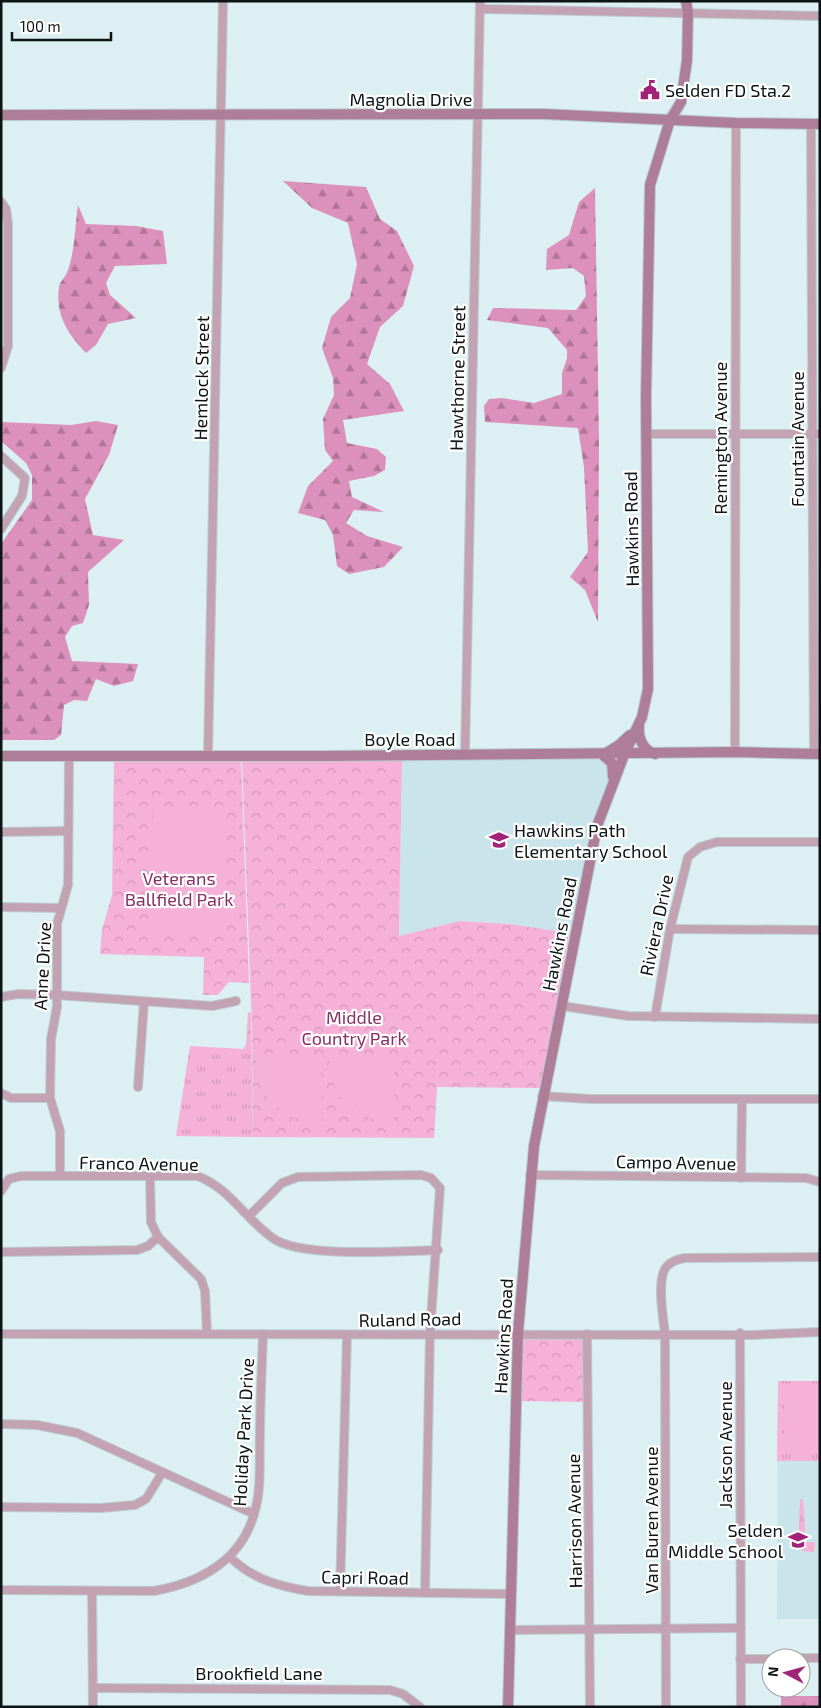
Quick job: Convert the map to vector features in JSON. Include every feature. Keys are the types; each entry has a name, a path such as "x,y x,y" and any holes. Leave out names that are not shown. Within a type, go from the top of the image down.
{"street":[{"name":"Hemlock Street","path":"208,755 223,1"},
{"name":"Hawkins Road","path":"508,1707 509,1594 518,1333 530,1175 542,1096 562,1006 597,826 624,755 639,725 648,689 646,434 650,185 670,120 681,102 687,60 688,13 686,1"},
{"path":"480,5 820,16"},
{"name":"Hawthorne Street","path":"465,755 476,115 480,5"},
{"name":"Magnolia Drive","path":"1,115 544,114 736,123 816,124"},
{"path":"646,119 659,129 662,143"},
{"name":"Remington Avenue","path":"735,752 736,123"},
{"name":"Fountain Avenue","path":"816,124 817,754"},
{"path":"1,202 6,209 8,224 8,346 1,368"},
{"path":"646,434 816,434"},
{"path":"1,456 25,478 22,496 1,529"},
{"path":"639,725 640,740 644,747 656,754"},
{"path":"613,782 612,763 603,754 619,745 639,725"},
{"name":"Boyle Road","path":"1,756 624,755 735,752 817,754"},
{"name":"Anne Drive","path":"60,1176 60,1131 50,1098 51,1039 57,1007 56,933 68,884 69,756"},
{"path":"1,832 68,831"},
{"name":"Riviera Drive","path":"655,1017 670,929 688,857 700,847 717,842 820,842"},
{"path":"1,907 61,908"},
{"path":"670,929 820,930"},
{"path":"1,997 18,994 57,995 212,1006 236,1001"},
{"path":"138,1086 144,1002"},
{"path":"562,1006 628,1016 820,1019"},
{"path":"1,1094 12,1098 50,1098"},
{"path":"542,1096 590,1099 820,1099"},
{"path":"741,1178 742,1099"},
{"path":"249,1216 289,1179 422,1175 431,1178 440,1188 438,1250 430,1333 425,1593"},
{"name":"Campo Avenue","path":"530,1175 806,1178 820,1182"},
{"name":"Franco Avenue","path":"1,1191 9,1179 21,1176 197,1176 214,1183 284,1246 304,1250 438,1250"},
{"path":"150,1177 149,1207 151,1222 158,1237 201,1279 205,1291 207,1333"},
{"path":"1,1252 137,1250 148,1246 158,1237"},
{"name":"Van Buren Avenue","path":"666,1707 665,1333 662,1277 665,1267 674,1260 685,1258 820,1256"},
{"name":"Ruland Road","path":"1,1334 740,1334 820,1332"},
{"name":"Holiday Park Drive","path":"1,1590 154,1591 170,1588 203,1576 230,1557 244,1537 254,1514 259,1486 263,1334"},
{"path":"340,1591 347,1334"},
{"name":"Harrison Avenue","path":"587,1334 590,1707"},
{"name":"Jackson Avenue","path":"740,1334 741,1707"},
{"path":"1,1424 37,1425 77,1433 254,1514"},
{"path":"1,1507 101,1508 136,1505 146,1499 162,1473"},
{"name":"Capri Road","path":"230,1557 243,1570 276,1585 308,1591 509,1594"},
{"path":"92,1591 94,1707"},
{"path":"509,1630 666,1627 741,1628"},
{"path":"740,1659 761,1658"},
{"name":"Brookfield Lane","path":"94,1688 390,1690 403,1694 420,1707"}],"shaded area":[{"name":"Hawkins Path Elementary School","path":"619,757 571,934 510,924 459,921 399,936 402,758"},
{"name":"Selden Middle School","path":"778,1381 820,1381 820,1619 777,1619"}],"green space":[{"path":"283,181 366,187 380,219 397,231 414,266 403,306 380,327 367,364 390,384 404,411 343,420 347,443 377,449 386,457 385,470 374,476 349,481 352,497 384,512 354,510 346,523 367,536 403,547 384,567 349,574 337,566 333,535 325,520 298,513 308,486 333,461 325,450 323,419 334,395 333,378 322,348 331,317 350,298 357,264 348,223 312,208"},
{"path":"595,188 599,440 598,622 585,590 570,577 588,552 584,467 578,428 485,422 484,406 489,399 502,398 534,403 562,394 562,373 567,358 567,350 548,328 487,320 493,308 576,310 586,296 584,276 573,268 546,270 547,249 569,235 579,202"},
{"path":"78,205 86,224 136,226 163,231 167,264 115,266 106,283 110,295 136,318 108,324 96,345 86,353 68,331 64,323 58,297 60,285 67,272 72,254"},
{"path":"96,421 118,425 109,455 85,499 93,535 124,540 88,572 89,605 83,623 72,626 65,637 72,661 138,664 133,681 114,686 96,679 87,701 74,700 64,705 61,735 54,740 1,740 1,544 32,500 32,475 26,463 1,441 1,422 71,425"},
{"name":"Veterans Ballfield Park","path":"241,758 249,983 229,982 218,995 203,995 204,957 100,954 102,930 112,895 114,759"},
{"name":"Middle Country Park","path":"402,758 399,936 459,921 510,924 569,933 541,1088 437,1087 434,1138 253,1137 252,1030 242,761"},
{"path":"153,811 226,813 222,935 149,932"},
{"path":"248,1012 251,1013 253,1137 176,1136 190,1046 243,1049 246,1045"},
{"path":"256,1055 318,1056 321,1058 322,1121 308,1121 295,1118 274,1104 260,1082 256,1069"},
{"path":"330,1056 391,1057 394,1059 394,1122 368,1118 356,1112 347,1104 333,1083 330,1070"},
{"path":"518,1333 587,1334 587,1402 515,1401"},
{"path":"778,1381 820,1381 820,1461 777,1461"},
{"path":"785,1385 820,1385 820,1453 785,1453"},
{"path":"800,1499 803,1499 806,1542 815,1542 814,1552 803,1551 798,1545"},
{"path":"811,1696 820,1696 820,1707 781,1707 781,1698 811,1698"}],"place":[{"name":"Selden FD Sta.2","path":"650,90"},
{"name":"Hawkins Path Elementary School","path":"499,840"},
{"name":"Selden Middle School","path":"798,1540"}]}
